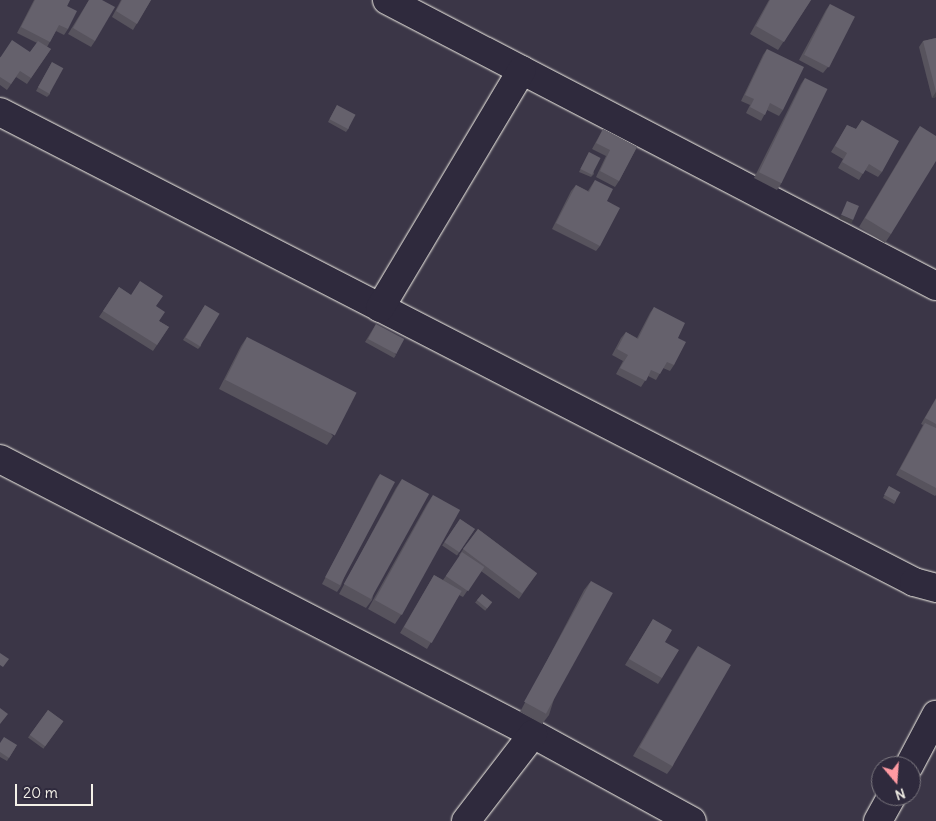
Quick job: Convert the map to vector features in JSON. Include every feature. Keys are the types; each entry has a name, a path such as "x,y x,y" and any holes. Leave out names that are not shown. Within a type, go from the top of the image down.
{"street":[{"path":"387,0 936,286"},
{"path":"380,308 522,70"},
{"path":"0,112 914,582 936,588"},
{"path":"0,460 533,734 692,821"},
{"path":"914,756 936,715"},
{"path":"466,821 533,734"},
{"path":"878,821 886,806"}],"building":[{"path":"35,0 70,0 67,6 77,11 68,29 59,25 50,42 21,27"},
{"path":"89,0 102,0 115,7 95,41 73,28"},
{"path":"122,0 151,0 137,24 116,11"},
{"path":"770,0 811,0 784,42 756,26"},
{"path":"830,4 855,17 829,67 804,55"},
{"path":"936,38 936,92 923,41"},
{"path":"12,40 30,52 38,41 51,49 31,78 20,71 11,84 0,77 0,58"},
{"path":"767,49 804,67 783,110 770,103 765,115 750,107 754,99 745,95"},
{"path":"52,62 63,68 49,94 38,87"},
{"path":"805,78 827,89 781,183 759,172"},
{"path":"337,105 356,115 348,129 329,119"},
{"path":"862,120 899,141 882,172 869,164 863,174 842,162 847,153 835,146 847,125 856,129"},
{"path":"920,126 936,136 936,161 891,234 865,218"},
{"path":"603,129 637,147 619,181 600,171 610,150 596,143"},
{"path":"589,152 601,158 592,175 580,169"},
{"path":"595,180 613,189 607,201 620,208 600,246 556,223 576,185 589,192"},
{"path":"847,201 859,206 853,220 841,215"},
{"path":"140,281 163,296 156,306 165,312 159,321 169,327 157,345 103,311 119,287 131,295"},
{"path":"205,305 220,314 200,346 185,338"},
{"path":"654,307 685,323 678,338 686,342 674,365 667,362 660,374 651,370 646,381 620,368 628,355 617,349 626,332 638,339"},
{"path":"376,324 404,339 396,354 368,339"},
{"path":"247,337 357,393 335,436 225,380"},
{"path":"936,399 936,424 925,418"},
{"path":"925,423 936,428 936,488 900,469"},
{"path":"380,474 395,482 340,585 325,577"},
{"path":"402,479 429,494 371,599 344,584"},
{"path":"889,486 900,492 896,501 884,495"},
{"path":"433,495 460,510 402,615 375,600"},
{"path":"460,519 475,529 459,552 444,542"},
{"path":"478,529 537,574 522,594 463,549"},
{"path":"462,552 484,567 468,591 446,576"},
{"path":"434,575 462,591 432,643 404,627"},
{"path":"591,581 613,593 546,714 524,702"},
{"path":"482,594 492,602 487,608 477,600"},
{"path":"653,619 672,630 665,642 679,650 662,678 629,659"},
{"path":"698,646 731,665 672,766 640,747"},
{"path":"0,653 9,659 3,667 0,665"},
{"path":"0,708 8,714 0,724"},
{"path":"48,710 63,721 45,746 30,735"},
{"path":"4,737 17,745 9,758 0,752 0,743"}]}
